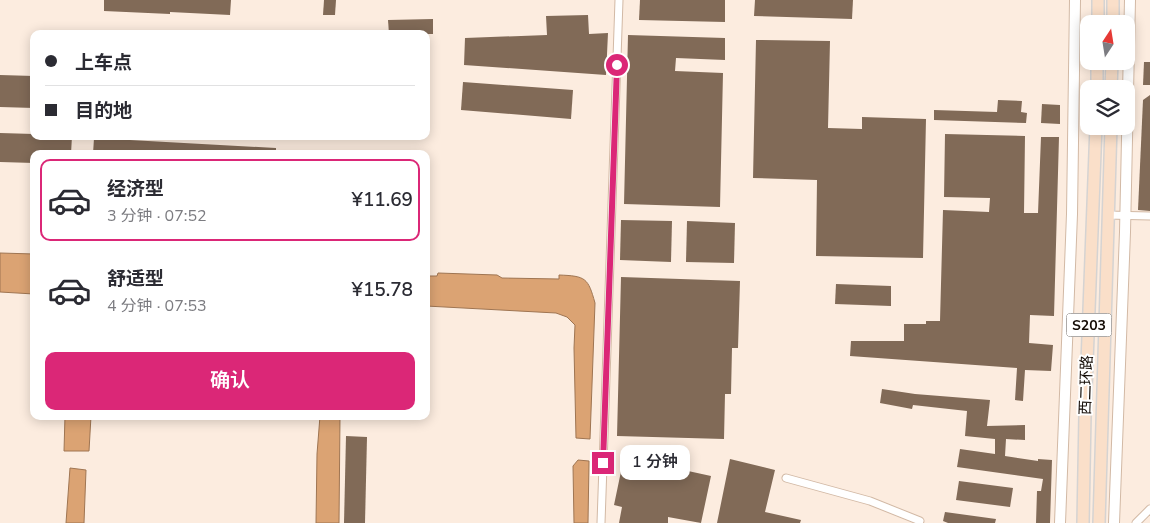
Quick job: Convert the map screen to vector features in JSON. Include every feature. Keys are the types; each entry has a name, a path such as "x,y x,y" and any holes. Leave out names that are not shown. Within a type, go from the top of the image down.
{"main road":[{"path":"1098,0 1098,15"},
{"path":"1113,0 1113,15"},
{"name":"西二环路","path":"1083,523 1085,415 1096,135"},
{"name":"西二环路","path":"1099,523 1111,135"}],"street":[{"path":"601,523 619,0"},
{"path":"1060,523 1072,214 1075,0"},
{"path":"1114,523 1125,215 1130,0"},
{"path":"1107,214 1150,216"},
{"path":"786,478 870,502 921,522"},
{"path":"1136,523 1150,509"}],"shaded area":[{"path":"0,253 30,254 30,294 0,292"},
{"path":"438,273 497,275 502,278 559,279 559,275 568,275 580,278 588,283 595,303 590,439 576,438 575,325 567,317 556,313 430,306 430,276 437,276"},
{"path":"65,420 91,420 89,451 64,451"},
{"path":"320,420 340,420 339,523 316,523"},
{"path":"578,460 589,461 588,523 574,523 573,466"},
{"path":"70,468 86,470 84,523 66,523"}],"building":[{"path":"104,0 231,0 230,15 104,11"},
{"path":"324,0 336,0 335,15 323,15"},
{"path":"640,0 725,0 725,22 639,20"},
{"path":"755,0 853,0 852,19 754,16"},
{"path":"588,15 589,34 608,33 606,75 464,65 465,38 547,35 546,16"},
{"path":"433,19 433,34 430,34 430,30 389,30 388,20"},
{"path":"628,35 725,38 725,60 676,58 675,71 723,73 720,207 624,204"},
{"path":"756,40 830,41 828,128 862,129 862,117 926,119 923,258 816,256 817,180 753,178"},
{"path":"1144,62 1150,62 1150,85 1143,85"},
{"path":"0,75 30,76 30,108 0,107"},
{"path":"463,82 573,90 571,119 461,110"},
{"path":"1150,95 1150,211 1138,210 1143,100"},
{"path":"998,100 1022,101 1021,112 1027,113 1026,123 934,120 934,110 997,112"},
{"path":"1042,104 1060,105 1060,124 1041,123"},
{"path":"0,133 30,134 30,140 72,140 71,150 30,150 30,163 0,162"},
{"path":"945,134 1025,136 1024,213 1038,213 1041,137 1059,137 1054,316 1030,315 1029,343 1053,345 1051,371 1025,370 1023,401 1015,400 1017,368 850,356 851,341 904,341 904,324 926,324 926,321 940,321 943,210 989,212 990,198 944,197"},
{"path":"94,140 130,140 276,148 276,150 93,150"},
{"path":"621,220 672,221 671,262 620,260"},
{"path":"687,221 735,223 734,263 686,262"},
{"path":"621,277 740,281 738,348 732,348 731,394 725,394 724,439 617,436"},
{"path":"836,284 891,286 891,306 835,304"},
{"path":"882,389 915,394 990,400 987,426 1025,425 1025,440 1006,439 1005,456 1038,461 1038,459 1052,460 1050,523 1036,523 1037,491 1041,491 1043,479 957,467 960,449 995,454 995,439 965,436 967,411 913,405 912,409 880,403"},
{"path":"346,436 367,437 365,523 344,523"},
{"path":"624,457 711,476 701,523 668,517 668,523 619,523 622,507 614,505"},
{"path":"730,459 775,470 765,512 801,520 800,523 717,523"},
{"path":"959,481 1013,488 1010,507 956,500"},
{"path":"945,512 996,519 995,523 948,523 943,521"}],"route":[{"path":"603,463 617,65"}]}
